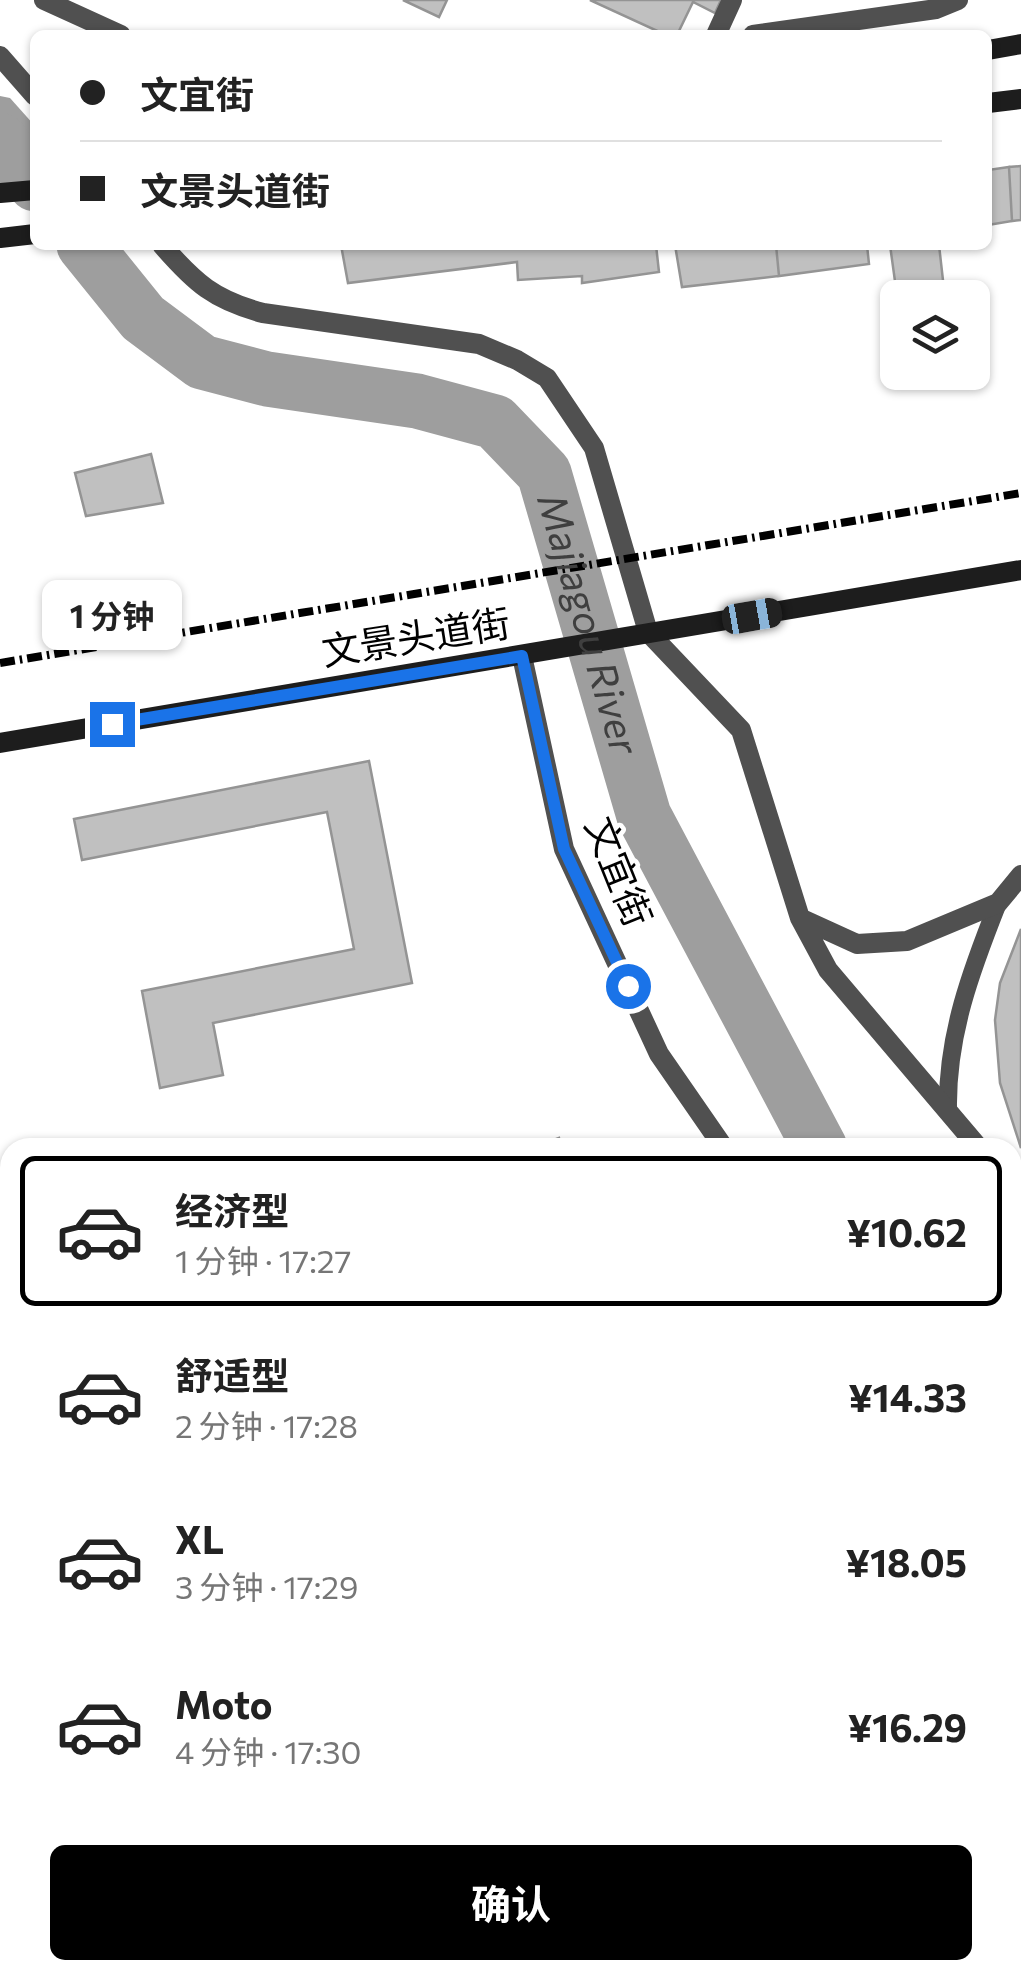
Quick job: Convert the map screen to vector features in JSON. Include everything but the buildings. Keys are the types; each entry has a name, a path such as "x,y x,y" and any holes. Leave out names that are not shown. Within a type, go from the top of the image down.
{"main road":[{"path":"992,49 1021,44"},
{"path":"992,102 1021,98"},
{"path":"0,193 30,190"},
{"path":"0,238 30,235"},
{"name":"文景头道街","path":"0,743 1021,570"}],"street":[{"path":"44,0 110,30"},
{"path":"718,30 732,0"},
{"path":"788,30 936,9 958,0"},
{"path":"0,56 30,90"},
{"path":"166,250 188,275 232,304 262,313 479,344 548,378 594,448 648,632 741,730 800,918 828,970 971,1138"},
{"name":"文宜街","path":"522,656 564,849 659,1054 717,1138"},
{"path":"800,918 857,944 907,941 998,904 1021,875"}],"lane":[{"path":"948,1108 954,1035 964,990 998,904"}],"shaded area":[{"path":"0,96 10,98 30,120 30,146 0,150"}],"waterway":[{"name":"Majiagou River","path":"0,140 30,178"},
{"name":"Majiagou River","path":"88,250 143,318 202,362 267,379 417,401 495,422 544,473 644,816 815,1138"}],"railway":[{"path":"0,663 1021,493"}],"route":[{"path":"112,724 522,656 564,849 628,986"}]}
